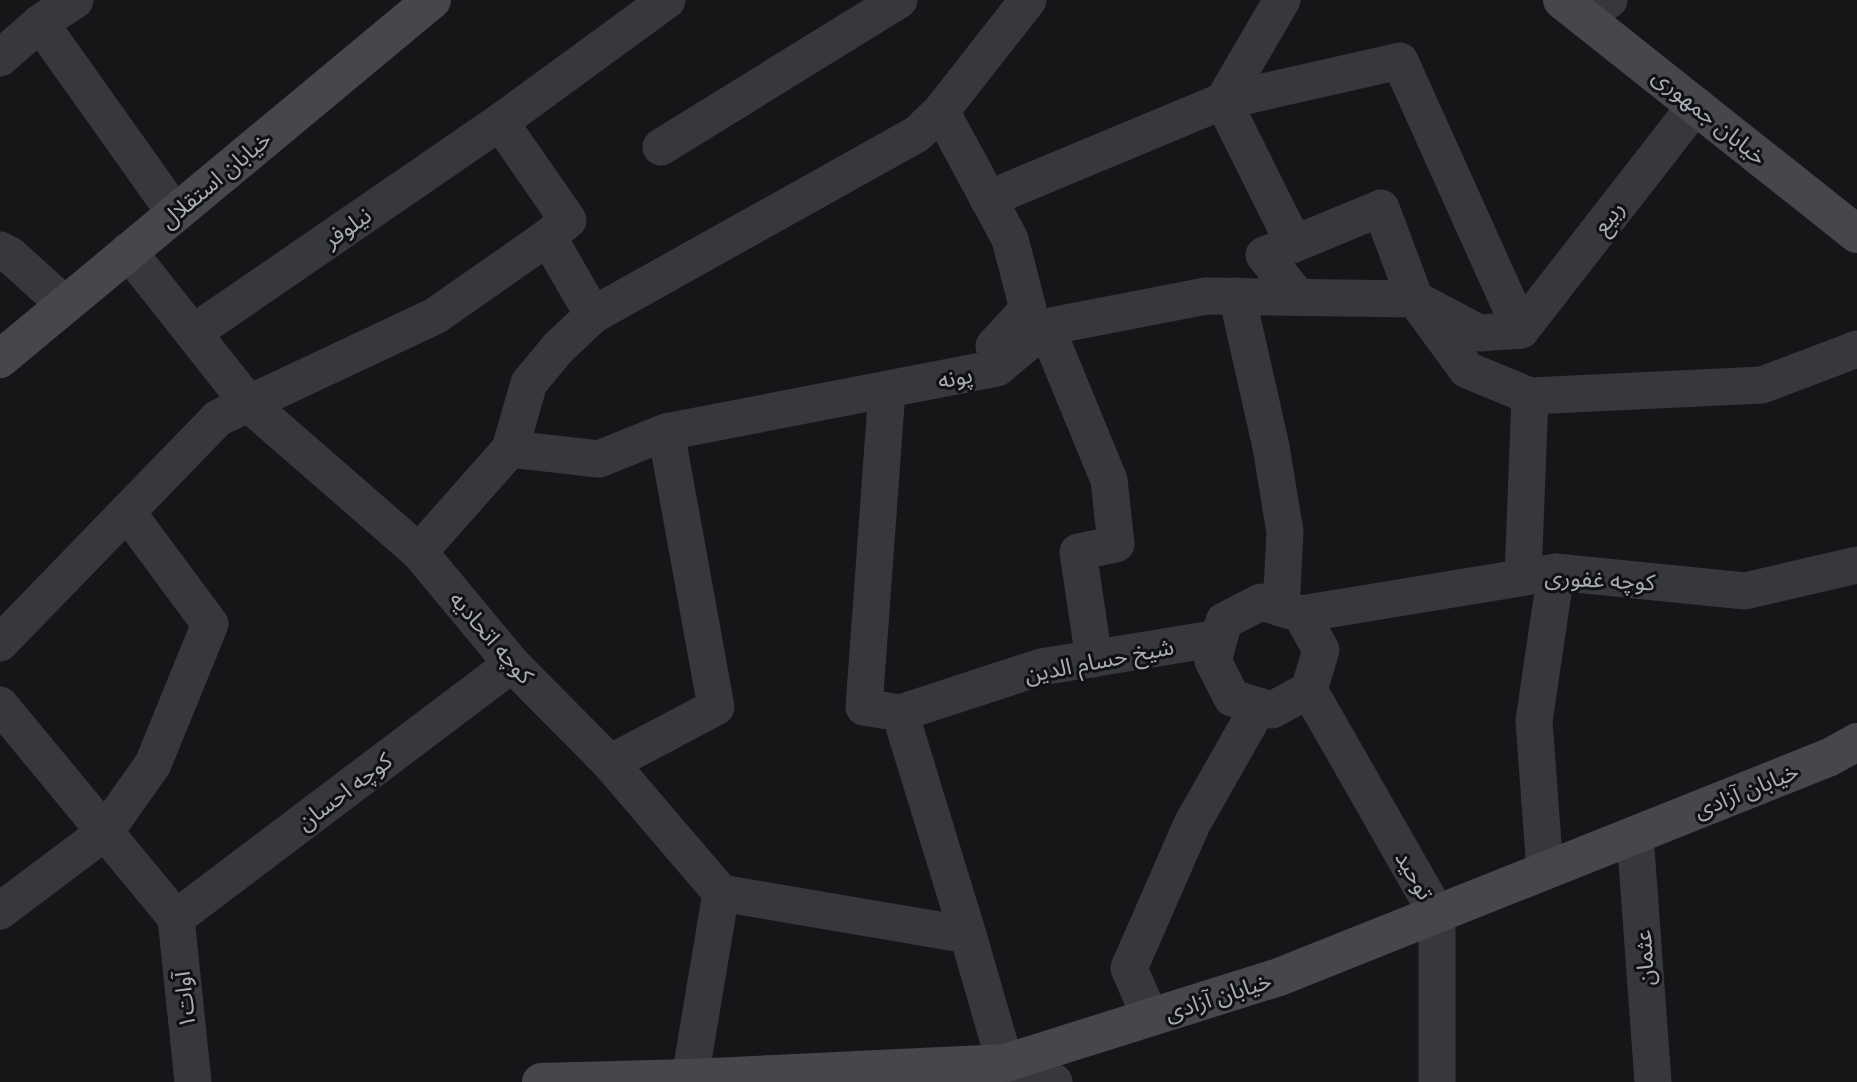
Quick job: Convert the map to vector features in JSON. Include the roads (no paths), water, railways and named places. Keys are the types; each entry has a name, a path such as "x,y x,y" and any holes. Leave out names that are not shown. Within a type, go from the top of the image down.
{"street":[{"path":"0,58 40,23 75,0"},
{"name":"نیلوفر","path":"193,333 500,122 667,0"},
{"path":"661,147 899,0"},
{"path":"419,552 510,449 529,383 558,348 593,315 917,134 941,111 1028,0"},
{"path":"1223,101 1282,0"},
{"name":"خیابان استقلال","path":"0,359 419,4"},
{"name":"خیابان جمهوری","path":"1586,4 1696,105 1857,234"},
{"path":"40,23 175,213"},
{"path":"988,199 1223,101 1400,61 1521,330"},
{"path":"1223,101 1294,244"},
{"name":"ربیع","path":"1521,330 1696,105"},
{"path":"941,111 1010,239 1028,309 991,349 997,369"},
{"path":"0,643 218,418 435,316 568,220 500,122"},
{"path":"1298,297 1264,255 1381,208 1415,299 1467,370 1530,396 1762,386 1857,349"},
{"path":"548,237 593,315"},
{"path":"0,250 10,255 64,304"},
{"name":"کوچه اتحادیه","path":"128,251 249,404 419,552 512,664 610,764 721,893"},
{"name":"پونه","path":"510,449 599,459 666,432 997,369 1046,327 1206,296 1415,299 1479,333 1521,330"},
{"path":"1237,296 1271,447 1284,532 1291,611 1321,650 1309,690 1272,710 1232,698 1213,661 1224,621 1261,602 1291,611"},
{"path":"1046,327 1109,481 1116,544 1078,552 1094,659"},
{"path":"887,390 864,707 900,713 1005,1063 1054,1082"},
{"path":"1530,396 1540,575 1534,721 1545,871"},
{"path":"610,764 716,707 666,432"},
{"path":"0,911 105,832 153,764 210,624 127,512"},
{"name":"کوچه غفوری","path":"1291,611 1540,575 1745,591 1857,565"},
{"name":"شیخ حسام الدین","path":"900,713 1041,667 1219,638"},
{"name":"کوچه احسان","path":"176,918 512,664"},
{"name":"توحید","path":"1309,690 1437,914 1437,1082"},
{"path":"0,705 176,918"},
{"path":"1150,1017 1129,968 1192,824 1259,706"},
{"name":"خیابان آزادی","path":"541,1082 690,1079 1005,1063 1279,976 1830,757 1857,742"},
{"name":"عثمان","path":"1635,835 1653,1082"},
{"path":"690,1079 721,893 968,935"},
{"name":"آوات۱","path":"176,918 193,1082"}]}
